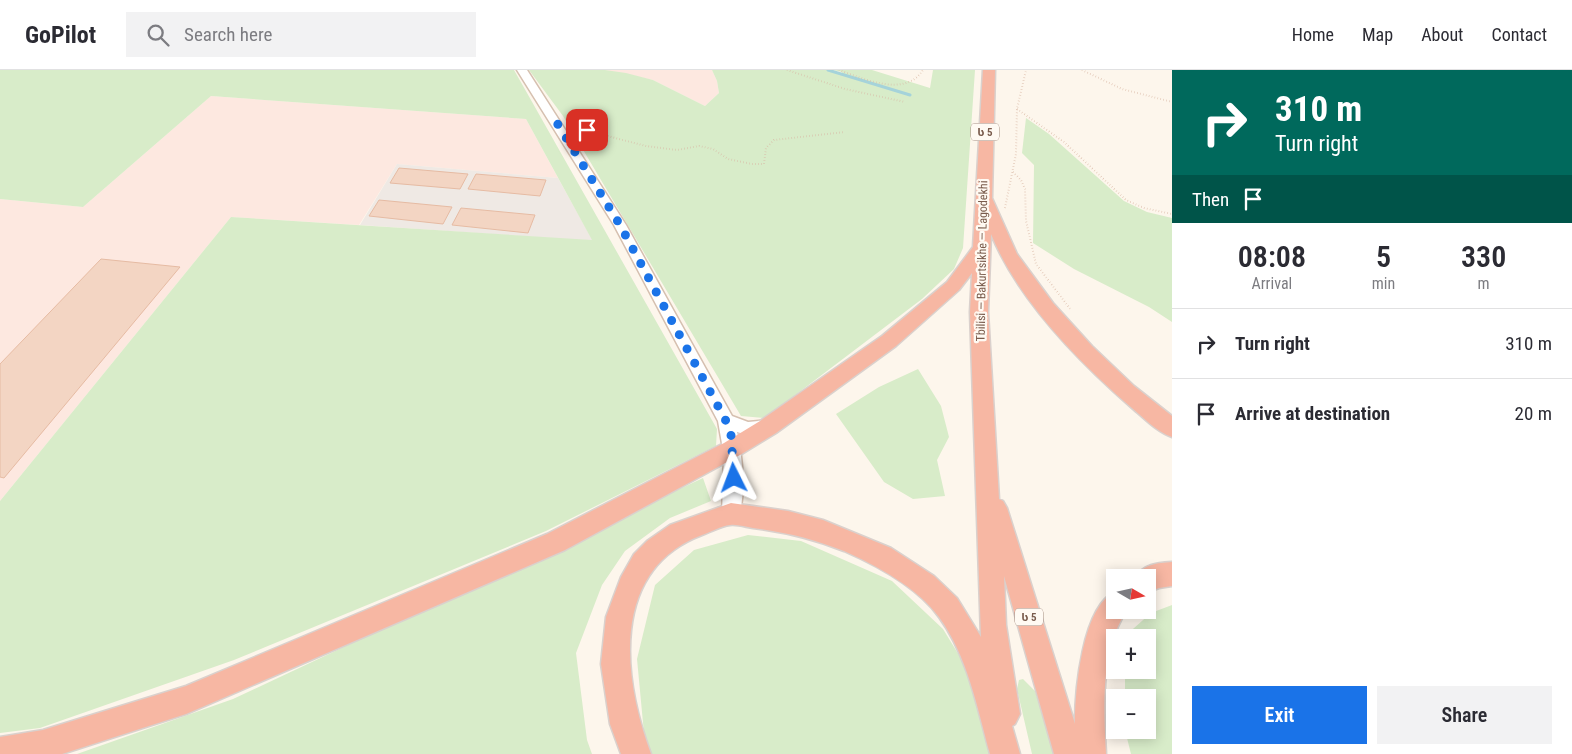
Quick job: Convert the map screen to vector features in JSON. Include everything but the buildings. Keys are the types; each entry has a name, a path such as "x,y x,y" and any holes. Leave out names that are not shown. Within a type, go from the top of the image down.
{"highway":[{"name":"Tbilisi — Bakurtsikhe — Lagodekhi","path":"989,70 983,193 990,243 978,312 993,625 1011,754"},
{"path":"0,752 43,745 186,700 556,542 732,449 768,427 889,341 952,286 990,243 1012,260 1030,286 1091,358 1140,403 1172,428"},
{"name":"Tbilisi — Bakurtsikhe — Lagodekhi","path":"987,482 1042,658 1069,754"},
{"path":"636,754 625,724 615,664 619,617 630,586 643,562 656,549 678,533 731,514 788,522 823,531 882,556 925,585 948,607 977,656 1005,754"},
{"path":"1156,576 1172,574"},
{"path":"1091,754 1090,714 1093,658 1099,637 1108,619"}],"street":[{"path":"522,70 620,225 726,421 731,435 734,478 731,514"},
{"path":"726,421 748,428 768,427"}],"path":[{"path":"787,70 844,88 905,102"},
{"path":"839,70 872,81 897,86 917,80 923,70"},
{"path":"990,243 1013,172 1016,154 1017,109 1026,70"},
{"path":"1082,70 1122,89 1172,102"},
{"path":"1017,109 1064,142 1126,200 1144,208 1172,214"},
{"path":"557,123 646,146 677,150 699,146 713,149 728,159 752,164 764,164 766,148 774,140 845,132"},
{"path":"1013,172 1021,180 1025,189 1026,221 1036,264 1071,310"}],"shaded area":[{"path":"605,70 712,70 717,81 719,93 705,106 653,80"},
{"path":"211,96 526,119 558,178 397,164 359,225 231,217 0,501 0,199 83,207"},
{"path":"397,164 558,178 593,241 360,225"}],"green space":[{"path":"0,70 514,70 717,429 716,446 546,531 234,660 40,728 0,733 0,501 231,217 592,240 526,119 211,96 83,207 0,199"},
{"path":"529,70 605,70 626,73 653,80 705,106 719,93 717,81 712,70 828,70 841,74 842,72 833,70 872,70 930,88 933,70 975,70 963,248 954,269 922,299 765,418 741,416 563,116"},
{"path":"1026,118 1049,134 1124,201 1147,212 1172,218 1172,322 1149,307 1074,269 1033,243 1034,165 1022,153"},
{"path":"918,369 941,406 949,437 937,460 945,496 913,499 884,482 836,414 879,387"},
{"path":"703,478 711,501 670,518 625,551 602,585 576,653 587,740 592,754 77,754 233,699"},
{"path":"748,535 801,541 892,581 943,629 970,673 992,754 648,754 645,744 637,659 655,585 694,550"},
{"path":"1172,605 1172,754 1131,754 1127,739 1156,739 1156,689 1125,689 1125,679 1156,679 1156,629 1133,629 1144,619 1156,619 1156,611"},
{"path":"1023,679 1035,691 1055,754 1032,754 1017,689 1019,680"}],"waterway":[{"path":"828,70 910,95"}],"route":[{"path":"587,130 557,123 620,225 726,421 731,435 734,478"}]}
